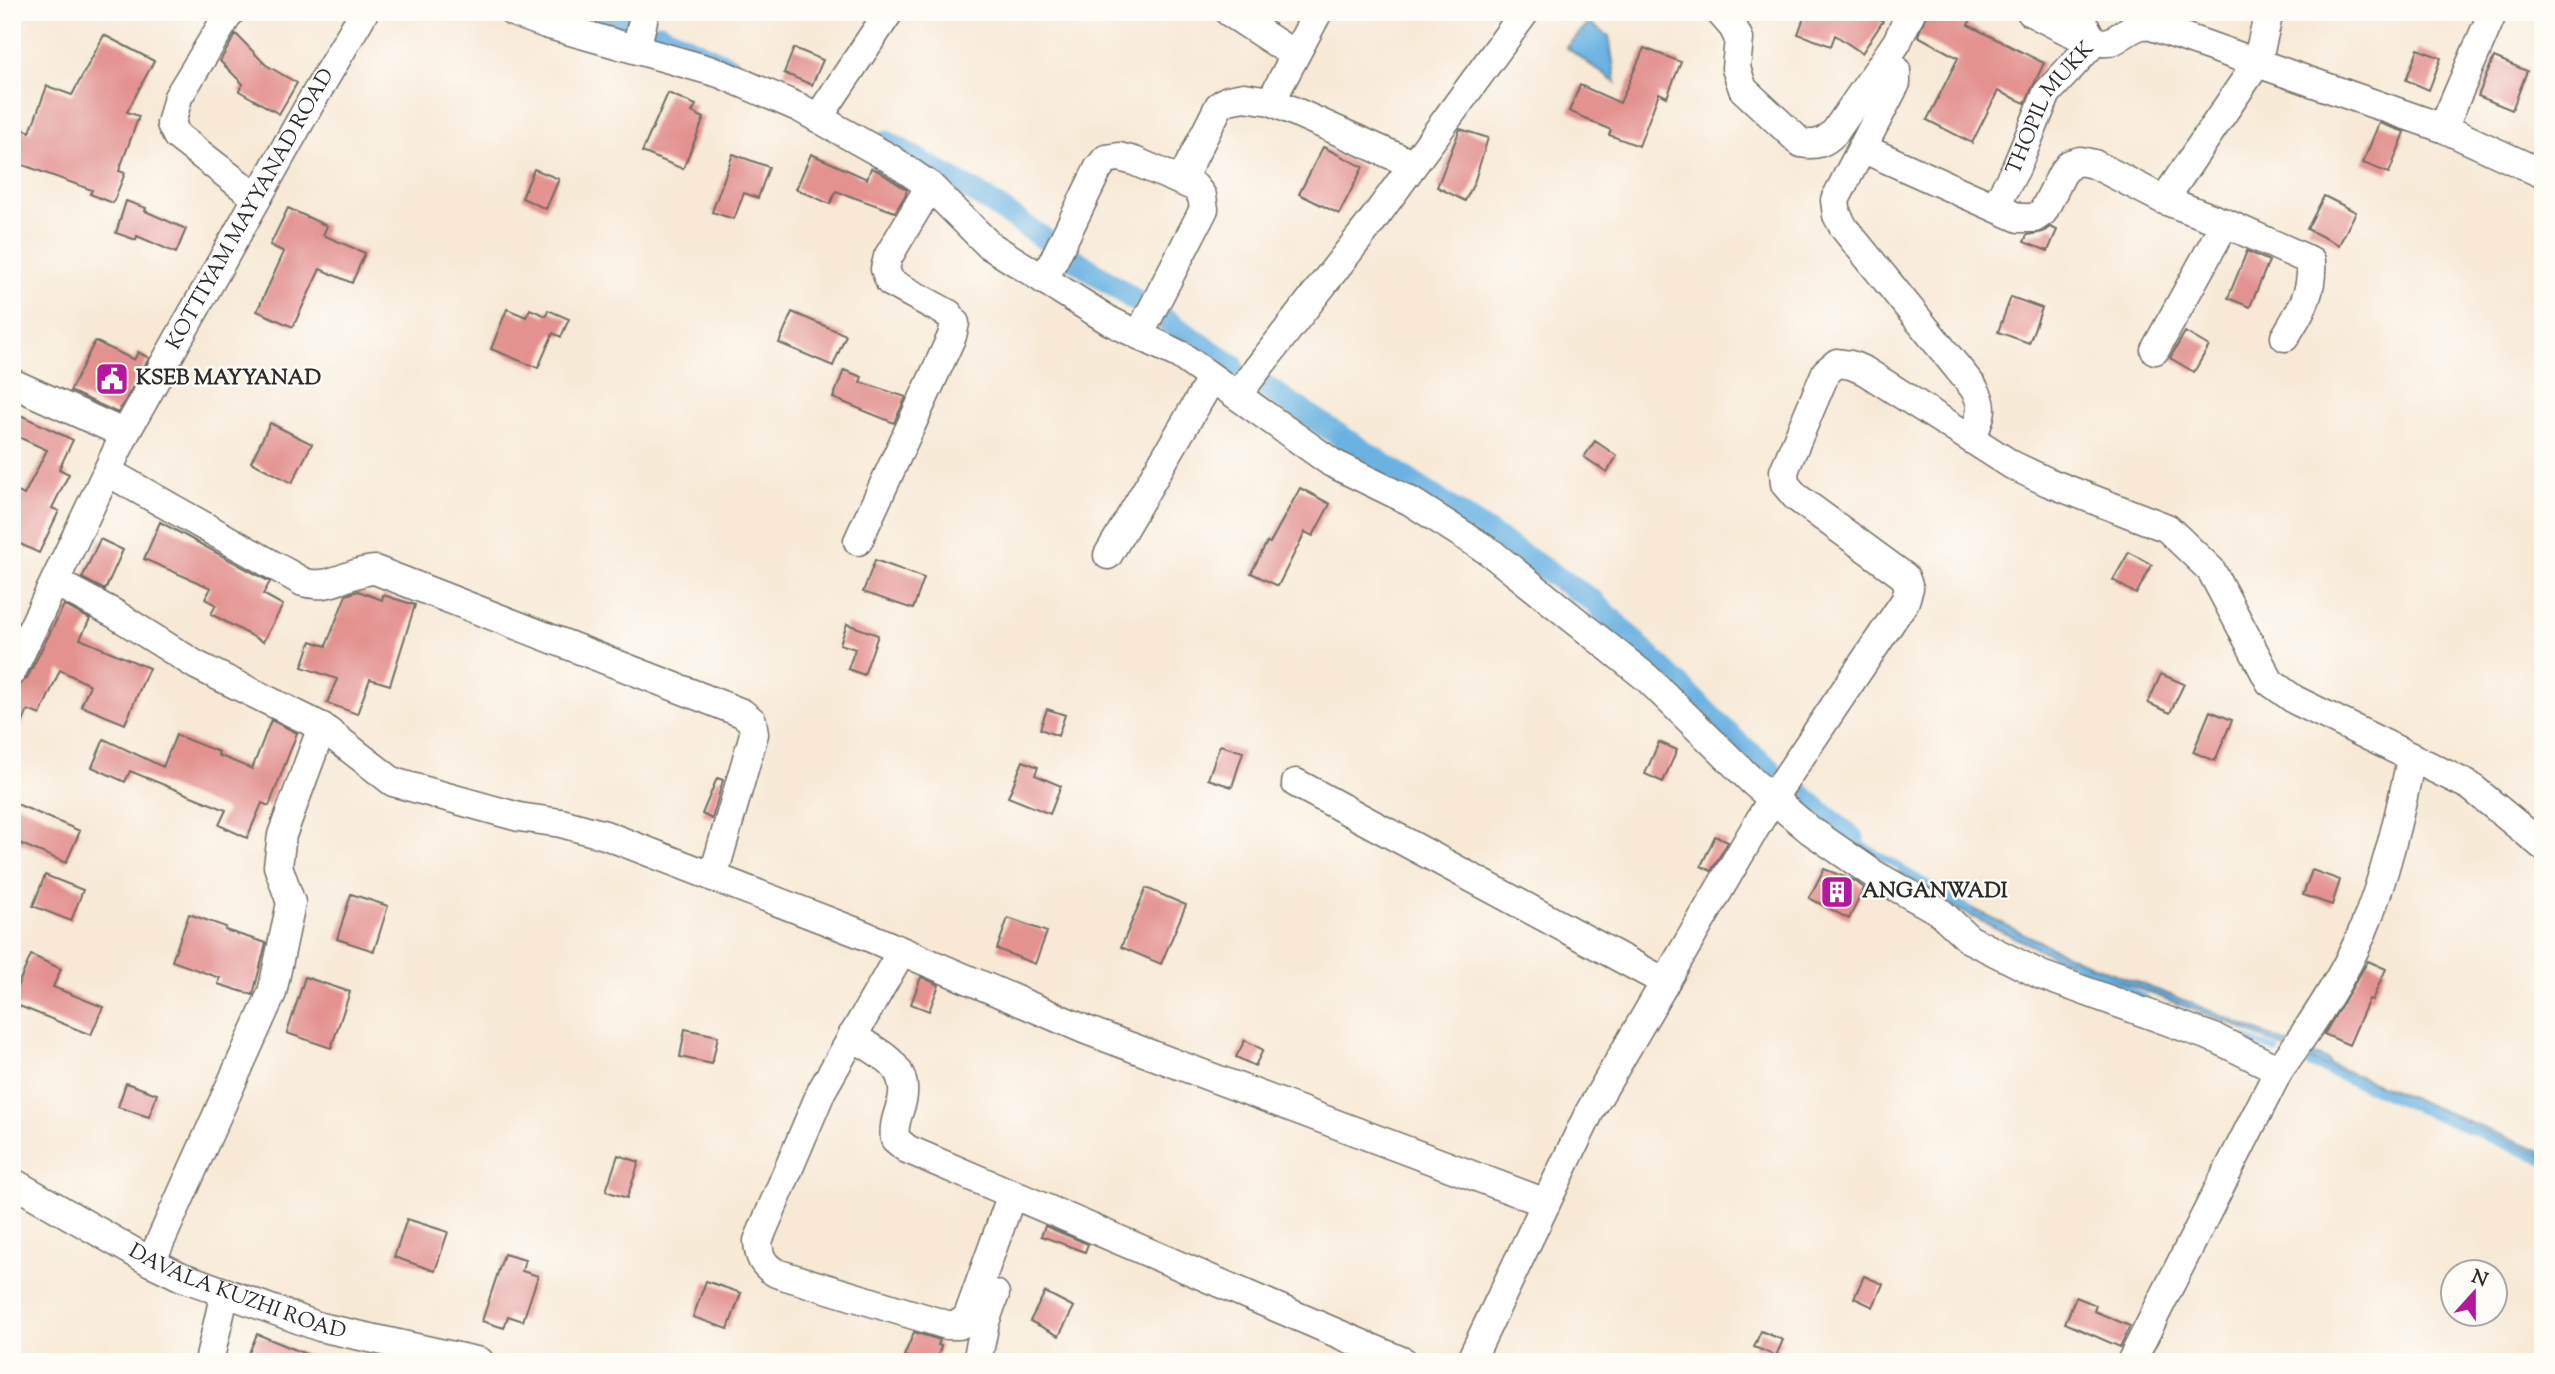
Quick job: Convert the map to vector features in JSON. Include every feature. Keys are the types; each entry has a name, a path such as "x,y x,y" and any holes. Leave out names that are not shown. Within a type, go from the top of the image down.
{"street":[{"path":"230,12 178,97 171,124 177,136 257,198"},
{"name":"KOTTIYAM MAYYANAD ROAD","path":"12,671 32,634 125,434 364,12"},
{"path":"513,12 719,73 818,118 891,159 930,186 989,245 1110,321 1180,355 1332,463 1410,501 1490,552 1647,678 1772,799 1810,830 1875,875 1939,911 1969,939 2041,975 2217,1039 2279,1070"},
{"path":"636,49 645,12"},
{"path":"818,118 889,12"},
{"path":"1229,12 1295,55"},
{"path":"1271,101 1318,12"},
{"path":"1237,395 1370,224 1525,12"},
{"path":"1720,12 1734,27 1739,38 1736,68 1737,78 1743,89 1801,143 1813,145 1825,141 1835,132 1897,42"},
{"path":"1911,12 1886,58 1896,70 1896,83 1835,200 1837,215 1844,228 1980,397 1983,410 1972,438"},
{"path":"2031,12 2094,42 2110,43 2134,26 2146,24 2443,128 2543,174"},
{"name":"THOPIL MUKK","path":"1995,207 2017,168 2047,93 2094,42 2077,12"},
{"path":"2164,200 2257,63 2269,12"},
{"path":"2443,128 2493,12"},
{"path":"1181,181 1219,106 1228,100 1244,97 1271,101 1412,164"},
{"path":"1862,148 2019,218 2034,218 2043,212 2070,164 2080,161 2094,164 2164,200 2225,223 2311,261 2312,279 2307,300 2286,337"},
{"path":"1044,280 1098,169 1106,159 1119,157 1195,187 1202,196 1204,209 1139,335"},
{"path":"858,541 955,323 949,314 890,282 885,269 888,257 930,186"},
{"path":"2155,350 2225,223"},
{"path":"1470,1362 1590,1111 1772,799 1898,613 1909,588 1905,577 1796,497 1785,484 1784,471 1826,372 1837,363 1851,365 2024,471 2167,528 2211,569 2270,682 2295,700 2470,786 2543,846"},
{"path":"1108,555 1212,378"},
{"path":"12,383 125,434"},
{"path":"108,472 303,582 316,586 328,584 360,570 375,570 742,713 752,721 754,734 713,877"},
{"path":"55,582 115,614 196,665 322,727 393,782 519,817 561,823 605,835 851,930 1086,1030 1546,1203"},
{"path":"152,1262 272,993 291,903 278,866 282,835 322,727"},
{"path":"2131,1362 2279,1070 2318,1012 2361,936 2395,832 2411,759"},
{"path":"1296,783 1665,982"},
{"path":"901,953 821,1090 758,1241 759,1257 767,1268 776,1273 934,1321 958,1325 968,1316 1021,1198"},
{"path":"852,1036 899,1069 904,1083 894,1127 895,1139 907,1149 1404,1362"},
{"name":"DAVALA KUZHI ROAD","path":"12,1182 180,1276 320,1326 480,1362"},
{"path":"977,1362 985,1322 1021,1198"},
{"path":"209,1362 225,1292"}],"water":[{"path":"1589,23 1609,36 1616,83 1566,47"},
{"path":"1897,872 2076,959 2191,1003 2329,1061 2329,1064 2543,1152 2543,1157 2488,1134 2426,1113 2234,1025 2051,955 1920,891"}],"building":[{"path":"1806,12 1869,12 1883,21 1862,53 1835,35 1831,46 1798,34"},
{"path":"1927,12 1975,12 1968,25 2044,63 2025,103 1998,91 1972,143 1927,120 1958,58 1918,36"},
{"path":"236,34 266,65 297,83 279,114 239,91 243,84 220,61"},
{"path":"104,35 154,61 127,112 139,116 119,171 125,173 113,203 90,194 92,190 12,161 12,145 19,127 30,132 47,86 72,95"},
{"path":"794,48 823,60 812,85 784,73"},
{"path":"1644,48 1681,62 1667,97 1659,93 1639,146 1609,135 1611,130 1569,111 1580,85 1620,103"},
{"path":"2418,49 2441,58 2429,90 2406,80"},
{"path":"2494,57 2527,71 2512,110 2478,96"},
{"path":"668,93 696,105 692,112 704,118 683,169 642,152"},
{"path":"2379,123 2405,132 2389,173 2363,163"},
{"path":"1460,129 1488,138 1474,183 1465,201 1437,187"},
{"path":"1323,147 1363,167 1339,214 1299,194"},
{"path":"733,154 769,167 758,198 744,193 734,219 712,212"},
{"path":"811,154 867,179 871,168 878,171 907,190 905,196 895,212 836,191 830,204 796,189"},
{"path":"534,169 559,179 546,209 522,198"},
{"path":"2324,196 2356,212 2339,245 2307,229"},
{"path":"126,201 146,208 145,211 186,229 176,253 137,236 136,240 116,233"},
{"path":"288,208 327,226 323,235 365,253 352,283 320,269 293,327 257,311 284,252 270,245"},
{"path":"2050,227 2057,230 2048,251 2024,242 2027,235 2043,232"},
{"path":"2247,251 2269,261 2250,307 2228,298"},
{"path":"2011,297 2042,308 2029,343 1998,332"},
{"path":"507,309 526,317 530,309 546,316 548,310 569,319 561,337 553,333 538,368 491,349"},
{"path":"792,312 846,335 833,366 779,343"},
{"path":"2185,332 2209,346 2194,372 2170,358"},
{"name":"KSEB MAYYANAD","path":"95,341 134,360 138,352 149,358 118,413 70,391"},
{"path":"844,370 862,377 860,382 906,397 894,423 833,398"},
{"path":"12,411 73,440 59,469 69,474 52,508 59,511 39,553 12,540 12,489 24,495 47,450 12,434"},
{"path":"270,423 312,444 292,483 251,462"},
{"path":"1595,441 1617,456 1607,472 1584,457"},
{"path":"1300,488 1330,504 1313,536 1305,532 1278,586 1251,573"},
{"path":"160,522 270,582 263,594 283,605 263,642 211,614 216,605 205,599 211,588 144,559"},
{"path":"100,539 123,550 105,590 82,578"},
{"path":"2129,552 2152,565 2136,594 2113,580"},
{"path":"875,560 924,578 913,609 863,592"},
{"path":"358,591 382,600 383,595 415,605 390,685 370,679 357,714 327,703 337,679 302,667 311,641 326,646 346,595"},
{"path":"64,605 90,619 80,639 149,668 125,724 81,706 90,685 60,670 40,715 28,710 12,747 12,696 16,687 27,678"},
{"path":"847,624 878,635 864,675 848,669 855,649 840,644"},
{"path":"2161,674 2184,684 2170,713 2148,703"},
{"path":"1047,709 1065,715 1058,736 1040,729"},
{"path":"2210,711 2232,720 2215,761 2193,752"},
{"path":"271,720 297,733 269,806 262,803 247,838 219,825 226,810 130,771 125,782 92,767 104,739 163,767 176,735 252,769"},
{"path":"1659,742 1677,750 1663,782 1645,774"},
{"path":"1220,745 1243,752 1232,787 1208,779"},
{"path":"1023,761 1038,767 1035,775 1061,786 1050,814 1008,797"},
{"path":"717,778 723,780 712,819 702,814"},
{"path":"12,802 80,831 66,863 12,840"},
{"path":"1715,836 1728,842 1711,871 1701,866"},
{"name":"ANGANWADI","path":"1824,869 1855,881 1864,888 1849,919 1809,898"},
{"path":"2312,870 2340,880 2332,905 2303,895"},
{"path":"45,875 83,890 71,921 33,906"},
{"path":"1146,888 1186,905 1161,964 1121,947"},
{"path":"351,894 388,906 374,951 337,939"},
{"path":"189,914 226,927 225,930 266,943 253,995 218,984 220,978 172,961"},
{"path":"1008,918 1047,932 1035,964 997,949"},
{"path":"31,955 61,969 53,987 103,1007 91,1035 12,1003"},
{"path":"2368,961 2386,969 2372,1000 2369,999 2349,1045 2324,1034"},
{"path":"305,977 350,992 331,1048 287,1033"},
{"path":"921,977 939,985 929,1011 911,1004"},
{"path":"685,1029 718,1036 712,1064 680,1057"},
{"path":"1245,1040 1263,1050 1255,1066 1236,1057"},
{"path":"126,1083 157,1094 149,1117 118,1107"},
{"path":"618,1155 639,1162 627,1198 606,1191"},
{"path":"407,1219 448,1232 435,1271 394,1257"},
{"path":"1045,1226 1088,1244 1085,1252 1041,1236"},
{"path":"504,1254 525,1260 522,1271 538,1276 523,1321 508,1316 504,1328 482,1321"},
{"path":"1864,1276 1883,1284 1873,1307 1854,1298"},
{"path":"706,1281 741,1293 728,1329 693,1317"},
{"path":"1045,1292 1074,1307 1059,1336 1030,1321"},
{"path":"2076,1297 2096,1305 2094,1311 2130,1326 2120,1347 2065,1323"},
{"path":"1761,1331 1783,1340 1776,1356 1754,1347"},
{"path":"914,1332 940,1340 936,1362 921,1362 904,1356"},
{"path":"257,1334 323,1361 323,1362 245,1362"}],"waterway":[{"path":"576,12 623,25"},
{"path":"659,34 729,67"},
{"path":"887,142 978,194 1043,238"},
{"path":"1074,259 1136,301"},
{"path":"1167,321 1233,366"},
{"path":"1264,386 1593,601 1738,743 1770,769"},
{"path":"1799,793 1853,839"},
{"path":"1853,839 1969,909"},
{"path":"2073,963 2144,998"},
{"path":"2246,1039 2277,1051"},
{"path":"2308,1064 2543,1161"}],"place":[{"name":"KSEB MAYYANAD","path":"112,379"},
{"name":"ANGANWADI","path":"1837,892"}]}
